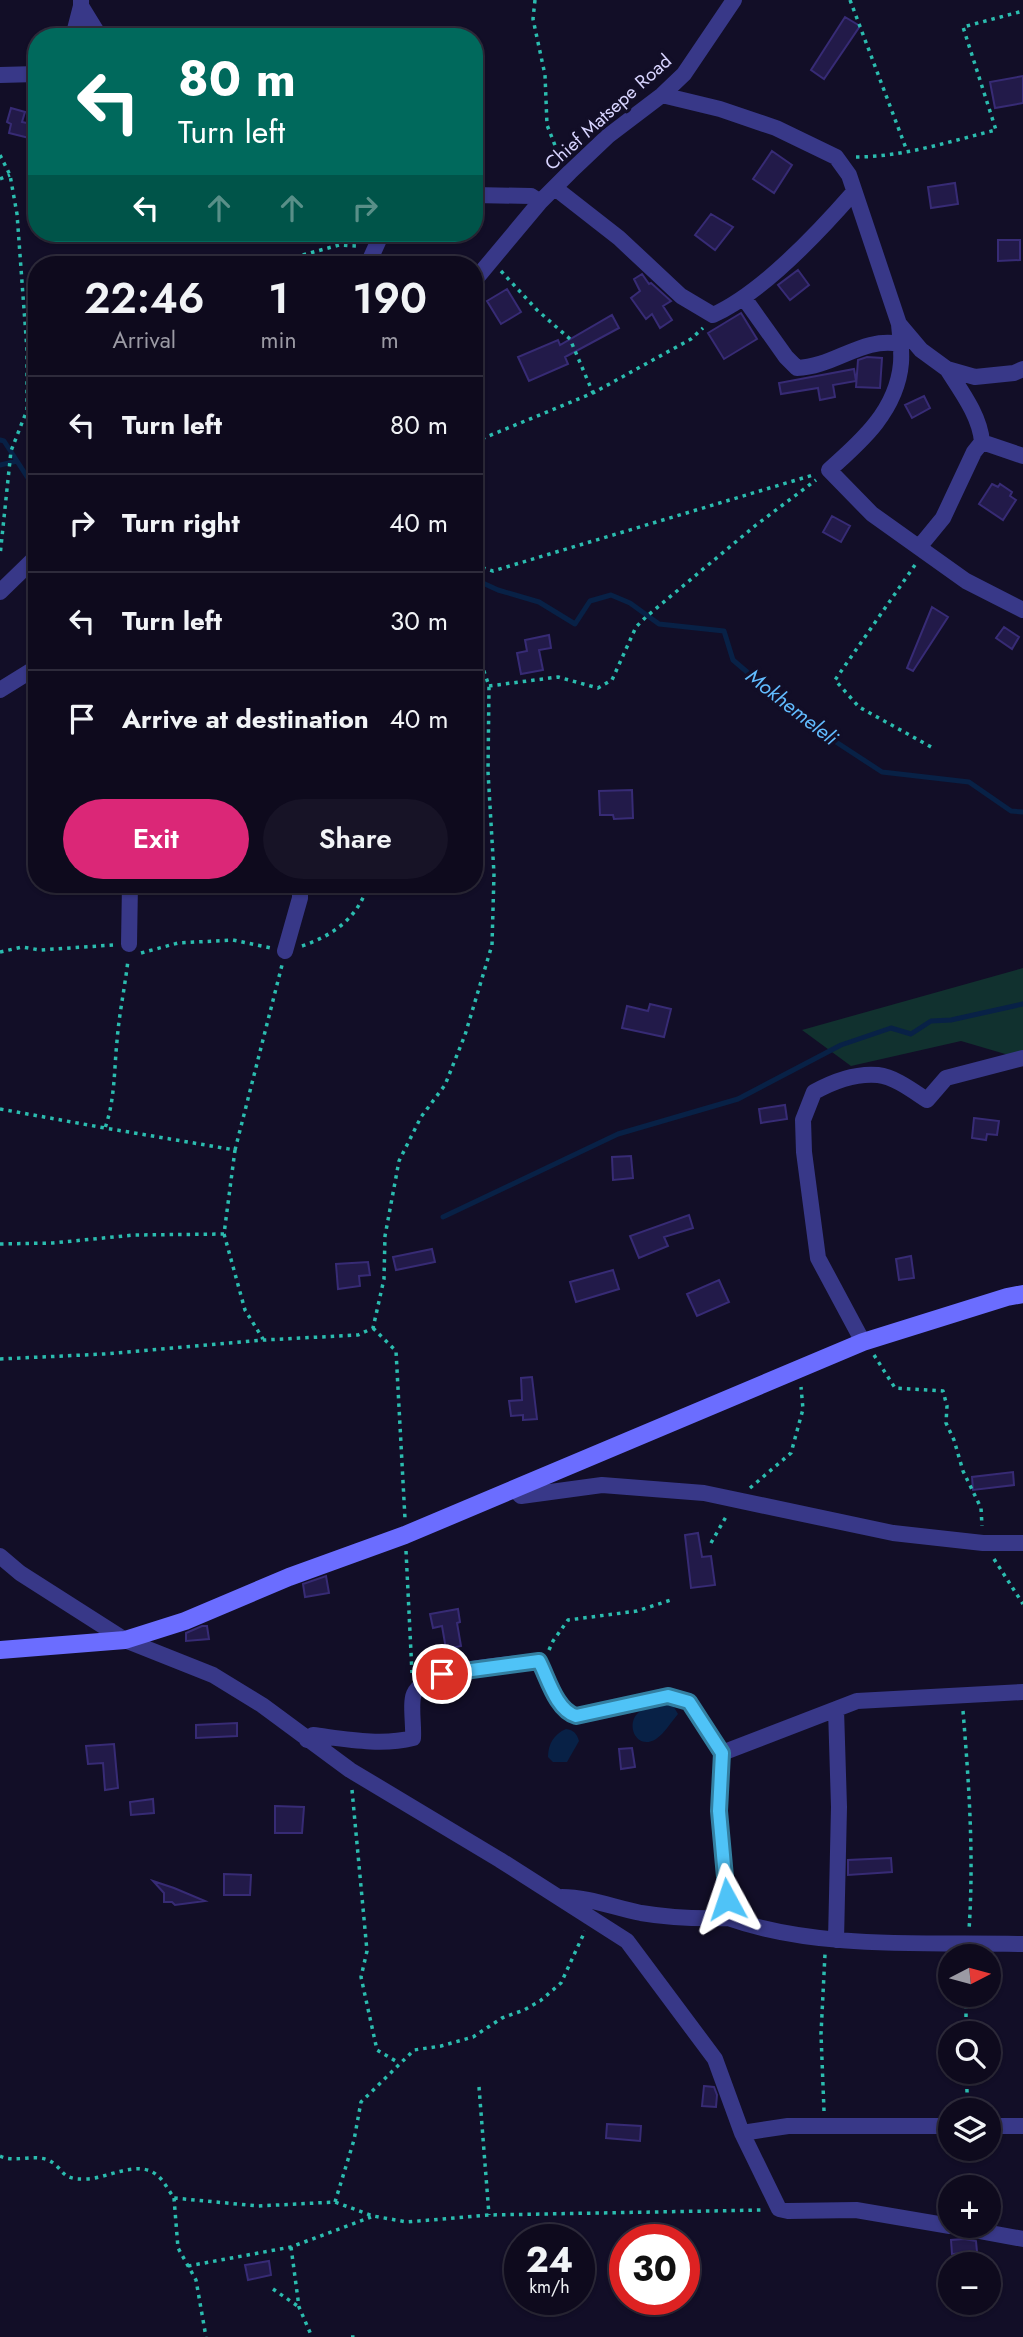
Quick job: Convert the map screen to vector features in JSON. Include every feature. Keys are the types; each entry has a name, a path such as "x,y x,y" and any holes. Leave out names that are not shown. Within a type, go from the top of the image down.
{"street":[{"name":"Chief Matsepe Road","path":"483,269 540,202 570,172 608,136 662,95 684,74 734,0"},
{"path":"75,28 81,3"},
{"path":"81,3 95,28"},
{"path":"0,75 28,74"},
{"path":"662,95 720,109 776,128 836,157 849,175 899,324 901,363 892,396 881,418 859,444 829,470 872,514 966,581 1023,610"},
{"path":"555,188 619,238 681,296 713,315 744,298 819,232 853,193"},
{"path":"483,195 531,196 540,202"},
{"path":"744,298 786,357 797,368 826,363 870,344 887,341 900,344"},
{"path":"899,324 921,350 947,369 975,377 1014,373 1023,369"},
{"path":"920,547 943,518 974,452 982,442 981,431 967,401 947,369"},
{"path":"982,442 1023,456"},
{"path":"0,592 28,565"},
{"path":"0,690 28,673"},
{"path":"129,944 130,893"},
{"path":"285,951 300,893"},
{"path":"863,1342 818,1258 804,1152 803,1120 814,1092 830,1083 878,1075 928,1100 946,1078 1023,1058"},
{"path":"0,1650 125,1640 186,1620 289,1577 405,1535 863,1342 1023,1294"},
{"path":"514,1489 522,1496 602,1485 704,1493 893,1533 983,1543 1023,1543"},
{"path":"0,1556 20,1573 125,1640 213,1675 262,1705 350,1770 627,1941 715,2059 742,2133 779,2209 856,2210 938,2224"},
{"path":"307,1740 313,1735 350,1740 400,1741 413,1738 413,1695 425,1680 442,1674 539,1661 562,1706 569,1714 576,1716 668,1696 689,1702 722,1753 719,1811 728,1918"},
{"path":"722,1753 857,1702 1023,1692"},
{"path":"831,1940 839,1807 836,1710"},
{"path":"558,1897 574,1897 644,1913 688,1919 728,1918 759,1929 831,1940 1023,1944"},
{"path":"742,2133 788,2126 938,2126"},
{"path":"1001,2126 1023,2126"},
{"path":"1001,2235 1023,2239"}],"path":[{"path":"535,0 533,19 545,75 547,125 563,166 570,172"},
{"path":"849,0 907,151"},
{"path":"836,157 871,157 907,151 996,130 963,27 1023,11"},
{"path":"0,155 9,175 17,214 27,350 27,410 11,452 0,556"},
{"path":"0,180 9,175"},
{"path":"301,256 339,246 358,246 367,256"},
{"path":"490,259 537,310 570,339 593,393"},
{"path":"483,439 593,393 691,339 713,315"},
{"path":"483,568 493,571 829,470"},
{"path":"489,686 558,677 598,688 612,680 636,627 647,616 756,525 829,470"},
{"path":"920,547 917,563 835,680 859,707 933,748"},
{"path":"373,1328 384,1279 385,1236 399,1161 421,1117 445,1084 465,1035 492,945 494,874 488,772 489,686 483,668"},
{"path":"105,1128 115,1081 117,1039 129,956 178,943 233,940 285,951 324,939 350,918 366,893"},
{"path":"0,952 22,947 40,950 129,944"},
{"path":"264,1340 245,1310 223,1234 235,1150 253,1087 285,951"},
{"path":"0,1109 235,1150"},
{"path":"0,1244 53,1243 134,1235 223,1234"},
{"path":"0,1359 358,1335 373,1328"},
{"path":"373,1328 396,1351 413,1695"},
{"path":"863,1342 876,1356 895,1388 943,1391 947,1406 946,1423 963,1471 981,1508 983,1543 1023,1604"},
{"path":"711,1543 736,1499 791,1453 803,1409 800,1367"},
{"path":"539,1661 547,1656 553,1641 568,1620 637,1611 674,1599"},
{"path":"962,1695 973,1874 968,1943"},
{"path":"350,1770 366,1951 361,1977 377,2050 399,2063"},
{"path":"334,2202 354,2140 360,2102 414,2050 441,2046 473,2036 502,2018 540,2001 561,1983 591,1918"},
{"path":"825,2127 821,2034 831,1940"},
{"path":"479,2087 489,2215"},
{"path":"0,2157 49,2161 67,2178 87,2179 142,2167 157,2175 174,2198 178,2248 196,2280 206,2337"},
{"path":"174,2198 258,2206 334,2202 373,2216 407,2222 489,2215 779,2209"},
{"path":"188,2266 291,2247 373,2216"},
{"path":"291,2247 299,2307 312,2337"},
{"path":"273,2288 299,2307"},
{"path":"351,2337 357,2337"}],"green space":[{"path":"1023,968 1023,1054 1019,1058 961,1041 851,1066 802,1030"}],"water":[{"path":"664,1703 672,1704 678,1714 656,1739 643,1742 633,1730 634,1718 643,1709"},
{"path":"566,1729 575,1733 579,1741 567,1762 553,1762 548,1757 549,1748 555,1737"}],"building":[{"path":"845,17 860,26 824,79 811,70"},
{"path":"1023,76 1023,103 995,108 990,82"},
{"path":"11,108 25,112 22,122 28,123 28,138 9,133 11,124 7,122"},
{"path":"772,151 792,165 774,193 753,179"},
{"path":"955,183 958,204 931,208 928,187"},
{"path":"711,214 733,227 715,250 695,235"},
{"path":"998,240 1020,240 1020,260 998,261"},
{"path":"798,270 809,285 790,300 778,285"},
{"path":"642,274 649,284 671,301 663,306 672,320 660,328 652,314 646,319 631,298 640,291 634,279"},
{"path":"507,289 521,312 501,324 487,301"},
{"path":"741,313 757,339 724,359 708,333"},
{"path":"612,315 619,328 565,357 568,364 529,381 518,357 558,340 560,345"},
{"path":"867,357 882,358 880,388 856,387 858,360"},
{"path":"854,369 856,381 833,385 835,397 820,400 818,388 781,394 779,383"},
{"path":"924,396 930,408 912,418 905,405"},
{"path":"992,484 998,487 1000,484 1012,492 1010,496 1016,500 1003,520 979,504"},
{"path":"832,516 850,526 841,542 823,532"},
{"path":"932,607 948,617 913,671 907,668"},
{"path":"1004,627 1019,637 1012,649 996,638"},
{"path":"549,635 551,648 539,650 543,670 521,674 517,653 527,651 525,640"},
{"path":"632,790 633,818 614,819 613,815 600,815 599,791"},
{"path":"650,1004 671,1009 664,1037 622,1028 627,1006 648,1011"},
{"path":"785,1105 787,1119 761,1123 759,1109"},
{"path":"974,1118 999,1121 997,1135 987,1134 986,1140 972,1138"},
{"path":"631,1156 633,1178 613,1180 612,1157"},
{"path":"689,1215 693,1228 664,1237 668,1246 639,1258 630,1236"},
{"path":"432,1249 435,1262 396,1270 393,1257"},
{"path":"911,1256 914,1278 899,1280 896,1259"},
{"path":"368,1262 370,1275 359,1276 360,1286 338,1289 336,1264"},
{"path":"613,1270 619,1289 576,1302 570,1282"},
{"path":"719,1280 729,1302 697,1316 687,1294"},
{"path":"532,1377 537,1419 523,1420 523,1415 511,1416 509,1401 522,1400 521,1378"},
{"path":"1013,1472 1014,1485 973,1490 972,1477"},
{"path":"698,1533 702,1557 711,1556 715,1585 691,1588 685,1535"},
{"path":"326,1576 329,1593 305,1597 303,1584"},
{"path":"458,1609 460,1622 457,1623 461,1646 446,1649 442,1626 433,1628 430,1614"},
{"path":"207,1626 209,1639 186,1641 186,1633"},
{"path":"237,1723 237,1736 196,1738 196,1725"},
{"path":"114,1744 118,1788 105,1790 103,1763 88,1764 86,1746"},
{"path":"632,1748 635,1767 621,1769 619,1749"},
{"path":"153,1799 154,1813 131,1815 130,1802"},
{"path":"275,1806 304,1807 302,1833 275,1833"},
{"path":"891,1858 892,1872 848,1875 848,1860"},
{"path":"224,1874 251,1875 250,1895 224,1895"},
{"path":"153,1881 205,1901 175,1905 172,1902 164,1902 164,1893"},
{"path":"704,2086 714,2087 717,2095 716,2107 702,2106"},
{"path":"607,2124 641,2126 640,2141 606,2138"},
{"path":"951,2240 976,2241 977,2252 952,2252"},
{"path":"269,2261 271,2275 248,2280 245,2265"}],"waterway":[{"name":"Mokhemeleli","path":"0,440 4,441 28,478"},
{"path":"0,465 17,461"},
{"name":"Mokhemeleli","path":"483,583 539,602 575,624 590,601 611,595 630,603 659,624 724,631 733,660 807,723 882,772 969,782 1011,811 1023,812"},
{"path":"443,1217 618,1134 738,1099 841,1045 891,1028 911,1034 931,1021 951,1020 1023,1004"}],"route":[{"path":"442,1674 539,1661 562,1706 569,1714 576,1716 668,1696 689,1702 722,1753 719,1811 727,1899"}]}
